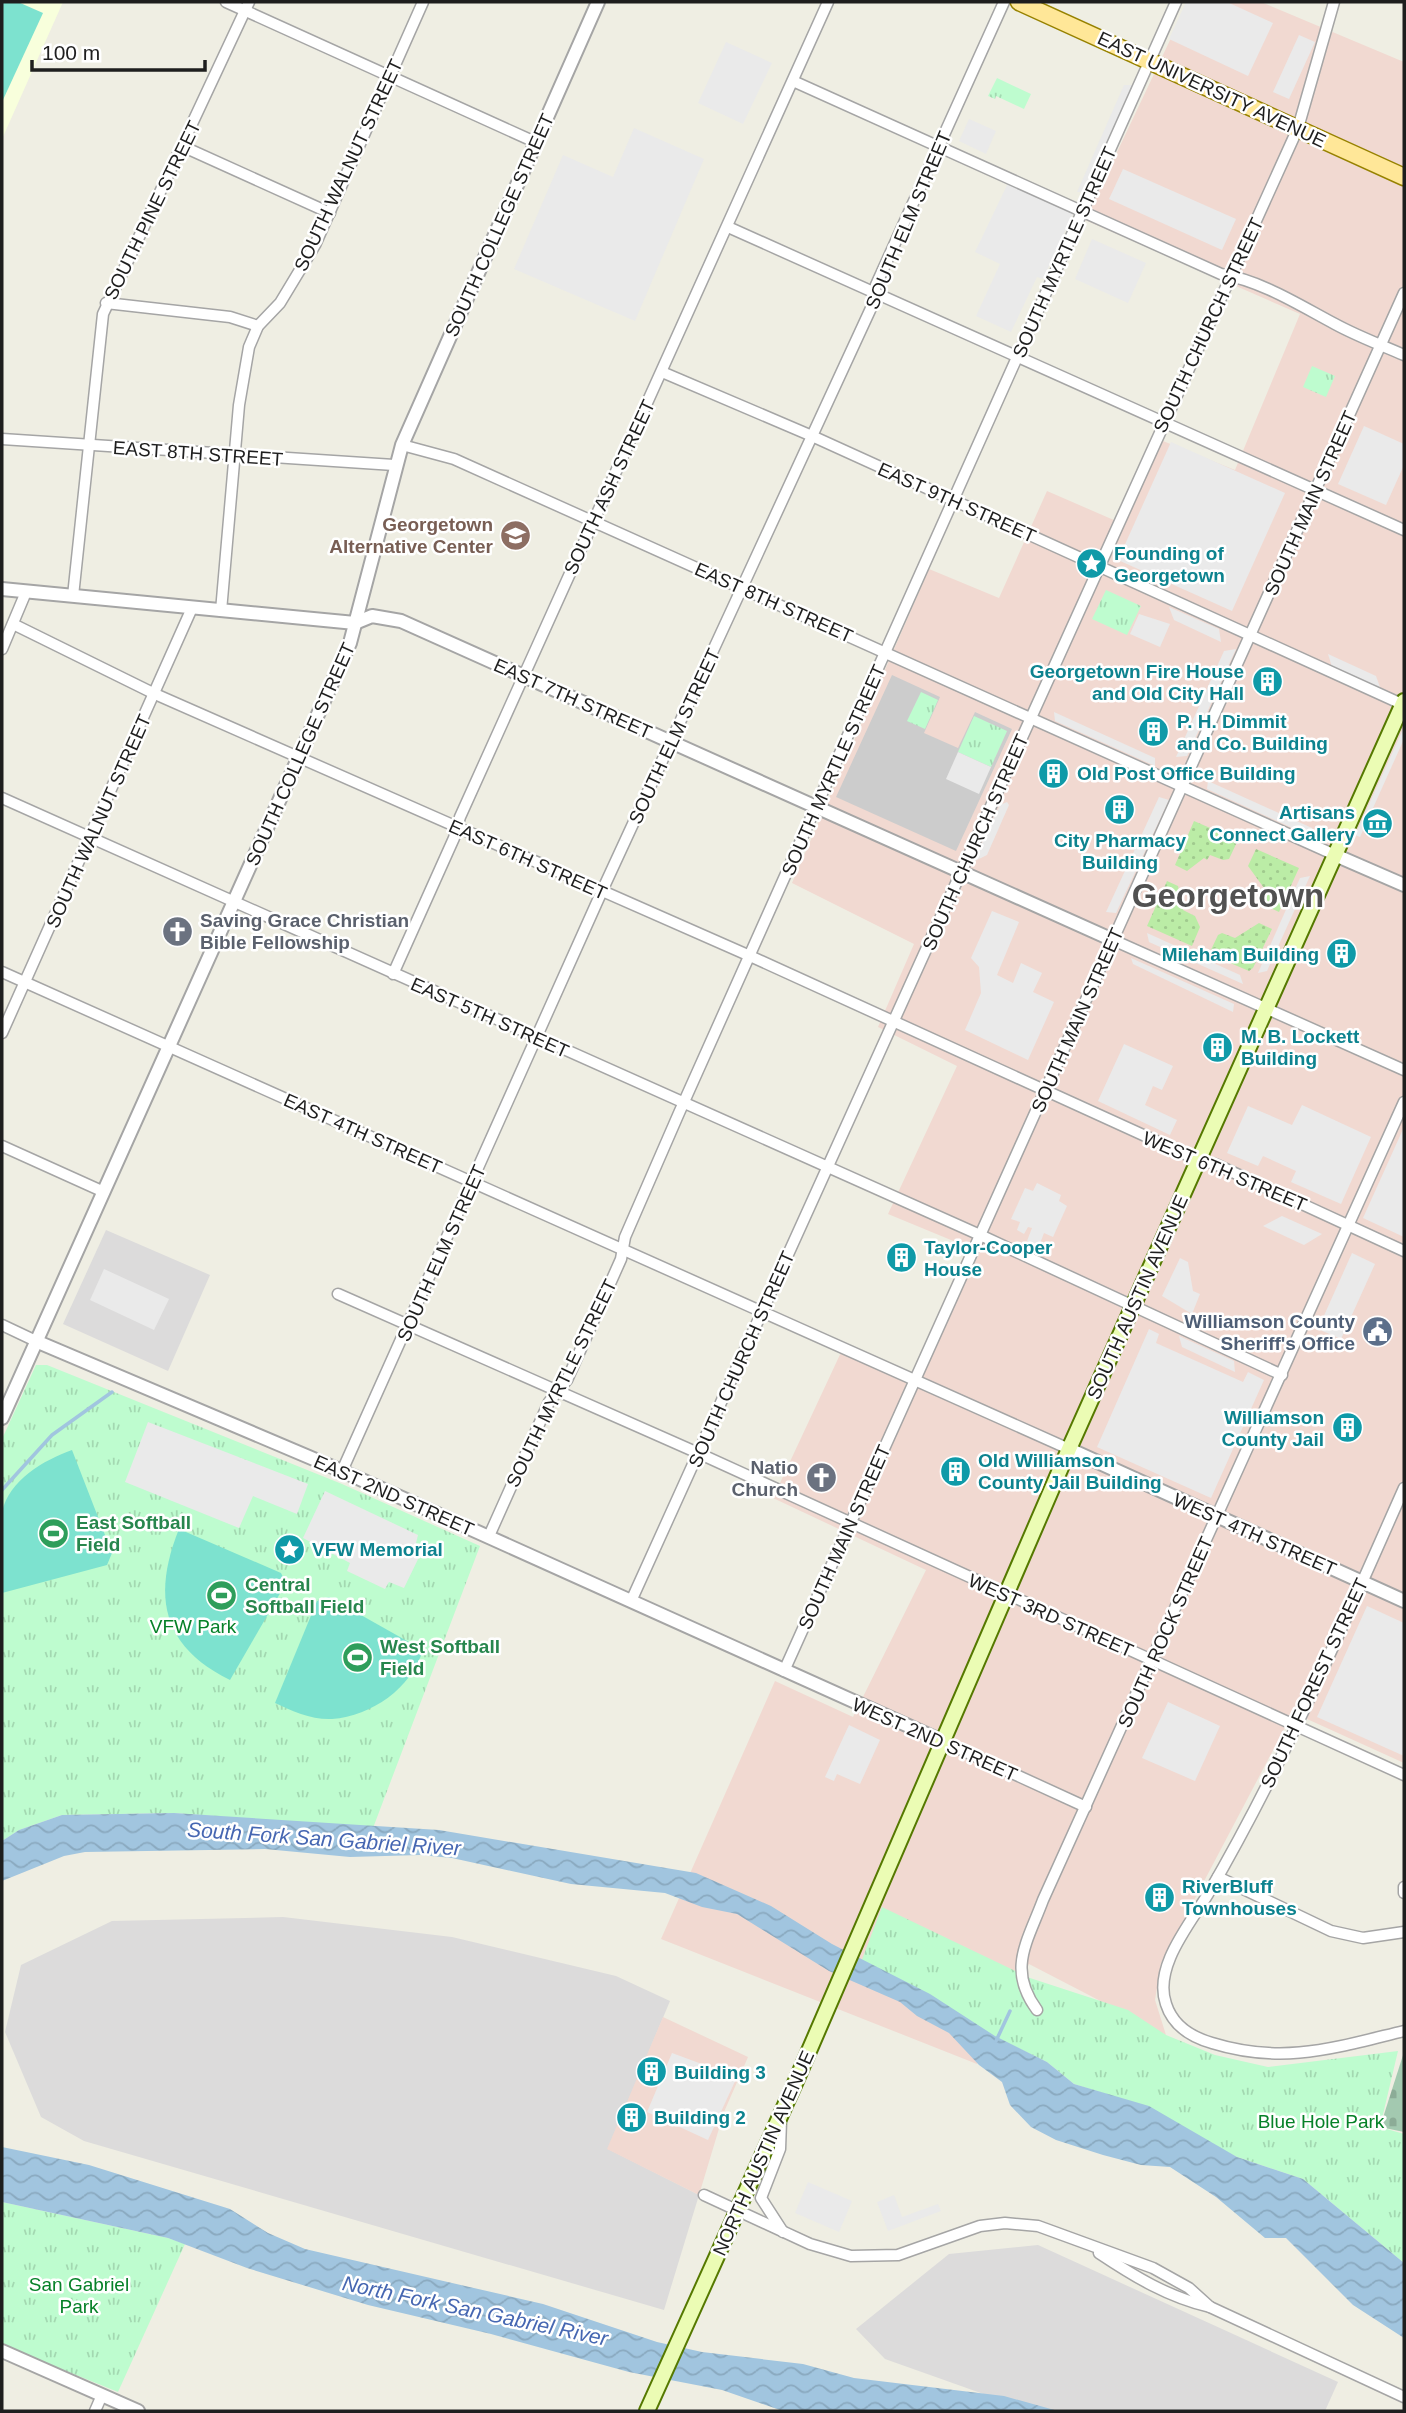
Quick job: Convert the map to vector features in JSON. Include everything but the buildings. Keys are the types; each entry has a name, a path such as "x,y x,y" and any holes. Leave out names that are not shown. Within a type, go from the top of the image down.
{"main road":[{"name":"EAST UNIVERSITY AVENUE","path":"1019,2 1404,177"},
{"name":"SOUTH AUSTIN AVENUE","path":"876,1895 1069,1449 1404,703"},
{"name":"NORTH AUSTIN AVENUE","path":"648,2411 876,1895"}],"street":[{"path":"226,2 247,6 390,76 535,142"},
{"name":"SOUTH WALNUT STREET","path":"221,611 243,378 249,347 258,326 290,287 330,213 423,2"},
{"name":"SOUTH COLLEGE STREET","path":"2,1418 350,643 394,465 402,444 598,2"},
{"name":"SOUTH ASH STREET","path":"393,974 523,676 828,2"},
{"name":"SOUTH ELM STREET","path":"342,1471 410,1326 601,891 872,306 874,293 1004,2"},
{"name":"SOUTH MYRTLE STREET","path":"489,1536 549,1402 567,1380 683,1103 1176,2"},
{"name":"SOUTH CHURCH STREET","path":"632,1599 1298,128 1334,2"},
{"name":"SOUTH PINE STREET","path":"73,596 99,340 106,303 184,147 247,6"},
{"path":"793,81 1221,274 1232,276 1308,308 1333,323 1404,355"},
{"path":"184,147 330,213"},
{"path":"728,227 1404,530"},
{"name":"SOUTH MAIN STREET","path":"784,1671 1404,293"},
{"path":"106,303 230,317 258,326"},
{"name":"EAST 9TH STREET","path":"662,372 811,436 1249,637 1404,703"},
{"name":"EAST 8TH STREET","path":"2,439 235,457 394,465"},
{"name":"EAST 8TH STREET","path":"402,444 454,459 1335,855"},
{"name":"EAST 7TH STREET","path":"2,589 355,623 372,616 401,621 1113,940"},
{"path":"2,649 26,592"},
{"name":"SOUTH WALNUT STREET","path":"2,1033 192,608"},
{"name":"EAST 6TH STREET","path":"13,624 155,694 750,956 1045,1091"},
{"name":"EAST 5TH STREET","path":"2,798 980,1235 1282,1375"},
{"path":"1335,855 1404,885"},
{"path":"1113,940 1404,1070"},
{"name":"EAST 4TH STREET","path":"2,972 914,1381"},
{"name":"WEST 6TH STREET","path":"1045,1091 1198,1160 1215,1164 1404,1251"},
{"name":"SOUTH ROCK STREET","path":"1037,2010 1022,1986 1020,1966 1043,1900 1404,1102"},
{"path":"2,1146 104,1192"},
{"name":"WEST 3RD STREET","path":"338,1294 698,1453 1404,1776"},
{"name":"EAST 2ND STREET","path":"2,1325 632,1599 784,1671"},
{"name":"WEST 4TH STREET","path":"914,1381 1404,1601"},
{"name":"SOUTH FOREST STREET","path":"1404,1488 1296,1728 1164,1974 1165,2003 1171,2016 1186,2033 1226,2048 1266,2056 1323,2049 1404,2031"},
{"name":"WEST 2ND STREET","path":"784,1671 1086,1807"},
{"path":"1218,1877 1331,1931 1363,1938 1404,1932"},
{"path":"1404,1887 1404,1893"},
{"path":"781,2108 779,2149 761,2198 783,2232"},
{"path":"704,2195 829,2252 873,2258 912,2251 975,2227 1005,2223 1038,2226 1153,2268 1189,2288 1210,2307"},
{"path":"1085,2244 1144,2283 1179,2300 1210,2307 1404,2396"},
{"path":"2,2350 138,2411"},
{"path":"95,2411 102,2395"}],"shaded area":[{"path":"2,2 63,2 2,139"},
{"path":"1186,2 1227,2 1273,23 1248,76 1169,39"},
{"path":"1188,2 1261,2 1404,62 1404,1763 1307,1719 1291,1716 1161,1963 1155,2000 1166,2035 1029,1964 977,2064 661,1939 775,1681 853,1717 926,1570 773,1498 844,1346 919,1378 980,1252 888,1214 957,1066 878,1027 914,944 792,883 929,569 999,598 1047,491 1123,524 1163,441 1235,470 1300,314 1085,220"},
{"path":"1299,35 1315,42 1289,99 1273,92"},
{"path":"726,42 772,63 743,124 698,103"},
{"path":"1124,85 1133,85 1085,192 1077,192"},
{"path":"969,119 996,131 986,154 959,141"},
{"path":"634,128 704,159 635,321 514,269 563,155 613,177"},
{"path":"1123,169 1236,219 1222,250 1109,199"},
{"path":"1009,181 1074,212 1043,279 1037,277 1011,332 976,316 1000,264 975,252"},
{"path":"1092,239 1146,263 1128,303 1075,279"},
{"path":"1364,426 1404,444 1404,465 1386,505 1338,484"},
{"path":"1171,442 1285,493 1232,611 1118,560"},
{"path":"1169,607 1219,629 1221,642 1174,620"},
{"path":"1139,614 1170,624 1160,647 1130,634"},
{"path":"1236,649 1187,756 1176,757 1224,651"},
{"path":"1328,654 1376,676 1381,690 1332,667"},
{"path":"892,675 940,697 924,733 958,748 975,712 1012,729 956,851 836,797"},
{"path":"1054,712 1155,758 1155,766 1055,721"},
{"path":"1404,727 1404,739 1360,837 1355,835"},
{"path":"958,752 991,767 979,794 946,779"},
{"path":"1208,781 1312,828 1312,837 1207,789"},
{"path":"1159,797 1169,800 1116,913 1106,912"},
{"path":"1007,802 1009,805 987,855 973,862 1000,805"},
{"path":"1310,876 1267,971 1258,973 1300,878"},
{"path":"992,911 1019,922 997,975 1013,983 1021,963 1042,973 1033,992 1054,1002 1028,1060 965,1030 981,993 979,967 971,958"},
{"path":"1147,933 1240,975 1243,984 1149,942"},
{"path":"1131,958 1234,1004 1233,1012 1133,964"},
{"path":"1124,1044 1173,1066 1162,1090 1153,1086 1145,1105 1177,1120 1170,1135 1098,1101"},
{"path":"1302,1105 1371,1137 1341,1204 1291,1182 1296,1171 1263,1156 1258,1166 1227,1153 1248,1106 1292,1125"},
{"path":"1404,1127 1404,1237 1363,1218"},
{"path":"1037,1183 1061,1195 1059,1201 1067,1206 1053,1237 1044,1233 1039,1246 1027,1241 1032,1228 1028,1227 1024,1234 1017,1230 1020,1222 1011,1219 1025,1188 1033,1191"},
{"path":"1282,1216 1322,1234 1304,1245 1263,1226"},
{"path":"106,1230 210,1275 168,1371 63,1324"},
{"path":"1352,1253 1375,1264 1341,1339 1318,1329"},
{"path":"1180,1258 1188,1262 1193,1291 1200,1294 1192,1314 1162,1296"},
{"path":"104,1269 169,1299 154,1330 90,1300"},
{"path":"1149,1329 1159,1334 1156,1343 1243,1382 1248,1372 1264,1380 1211,1498 1097,1447"},
{"path":"1179,1336 1234,1361 1235,1372 1182,1347"},
{"path":"148,1422 308,1484 297,1514 253,1496 239,1528 125,1482"},
{"path":"325,1491 418,1535 416,1543 422,1551 404,1588 389,1582 385,1589 347,1571 350,1563 303,1538"},
{"path":"1367,1606 1404,1623 1404,1756 1317,1717"},
{"path":"1168,1702 1220,1726 1195,1781 1142,1758"},
{"path":"849,1725 880,1740 860,1784 837,1774 834,1781 825,1777"},
{"path":"283,1917 452,1937 616,1976 670,2001 608,2149 699,2195 664,2310 84,2141 41,2117 5,2032 21,1965 112,1921"},
{"path":"663,2017 748,2057 724,2112 699,2195 607,2149"},
{"path":"672,2053 737,2077 708,2140 647,2112"},
{"path":"808,2182 852,2201 839,2232 795,2213"},
{"path":"894,2195 902,2217 938,2204 941,2211 888,2231 877,2202"},
{"path":"1038,2245 1338,2382 1325,2411 1031,2411 885,2359 856,2329 949,2254"}],"green space":[{"path":"2,2 18,2 43,13 2,102"},
{"path":"997,78 1031,94 1024,109 996,96 995,99 988,96"},
{"path":"1312,366 1335,376 1326,397 1303,387"},
{"path":"1106,590 1141,606 1127,635 1092,619"},
{"path":"921,692 938,700 925,729 907,721"},
{"path":"974,716 1007,731 991,767 958,752"},
{"path":"1194,821 1238,840 1229,859 1223,860 1210,855 1207,860 1204,858 1187,871 1175,865"},
{"path":"1256,849 1299,868 1279,912 1266,906 1264,888 1248,866"},
{"path":"1167,881 1178,886 1183,910 1195,916 1200,927 1192,946 1147,926"},
{"path":"1259,923 1272,929 1249,971 1209,954 1218,935 1222,933 1235,938"},
{"name":"VFW Park","path":"36,1365 47,1365 342,1484 480,1546 373,1828 174,1813 62,1815 19,1830 2,1841 2,1439"},
{"name":"East Softball Field","path":"72,1450 112,1553 107,1565 2,1593 1,1521 6,1501 12,1490 29,1473 50,1459"},
{"name":"Central Softball Field","path":"179,1529 281,1573 286,1583 230,1680 207,1667 190,1652 177,1635 169,1617 165,1598 166,1576"},
{"name":"West Softball Field","path":"329,1597 423,1650 409,1676 388,1698 347,1717 325,1719 295,1712 275,1703 317,1601"},
{"name":"Blue Hole Park","path":"882,1907 1030,1978 1128,2010 1166,2035 1215,2055 1268,2067 1398,2051 1380,2127 1404,2134 1404,2263 1303,2179 1237,2157 1119,2098 1074,2084 1047,2062 858,1970"},
{"path":"1404,2052 1404,2132 1380,2127"},
{"name":"San Gabriel Park","path":"2,2202 185,2244 118,2392 2,2345"}],"water":[{"name":"South Fork San Gabriel River","path":"174,1813 439,1830 696,1873 771,1906 832,1944 930,1994 995,2036 1047,2062 1074,2084 1149,2106 1237,2157 1303,2179 1404,2263 1404,2338 1353,2305 1286,2238 1265,2238 1216,2197 1170,2167 1141,2165 1103,2155 1056,2140 1031,2127 1010,2105 1002,2082 979,2065 949,2033 917,2016 900,2002 829,1971 737,1914 702,1907 665,1893 571,1884 452,1858 420,1855 350,1857 265,1849 85,1852 64,1856 2,1881 2,1841 19,1830 62,1815"},
{"name":"North Fork San Gabriel River","path":"2,2147 89,2165 230,2209 268,2233 305,2249 543,2304 657,2342 702,2352 803,2364 854,2378 1004,2396 1058,2411 783,2411 722,2390 629,2372 491,2334 368,2305 247,2268 168,2238 2,2202"}],"waterway":[{"path":"2,1490 52,1435 112,1392"},
{"path":"996,2041 1010,2011"}],"place":[{"name":"Georgetown Alternative Center","path":"516,535"},
{"name":"Founding of Georgetown","path":"1091,564"},
{"name":"Georgetown Fire House and Old City Hall","path":"1267,682"},
{"name":"P. H. Dimmit and Co. Building","path":"1154,732"},
{"name":"Old Post Office Building","path":"1054,773"},
{"name":"City Pharmacy Building","path":"1120,809"},
{"name":"Artisans Connect Gallery","path":"1378,823"},
{"name":"Saving Grace Christian Bible Fellowship","path":"177,931"},
{"name":"Mileham Building","path":"1342,954"},
{"name":"M. B. Lockett Building","path":"1218,1047"},
{"name":"Taylor-Cooper House","path":"901,1258"},
{"name":"Williamson County Sheriff's Office","path":"1378,1332"},
{"name":"Williamson County Jail","path":"1347,1428"},
{"name":"Old Williamson County Jail Building","path":"955,1471"},
{"name":"Natio Church","path":"821,1478"},
{"name":"East Softball Field","path":"53,1533"},
{"name":"VFW Memorial","path":"289,1549"},
{"name":"Central Softball Field","path":"222,1595"},
{"name":"West Softball Field","path":"357,1657"},
{"name":"RiverBluff Townhouses","path":"1159,1897"},
{"name":"Building 3","path":"651,2072"},
{"name":"Building 2","path":"631,2117"}],"district":[{"name":"Georgetown","path":"1228,895"}]}
